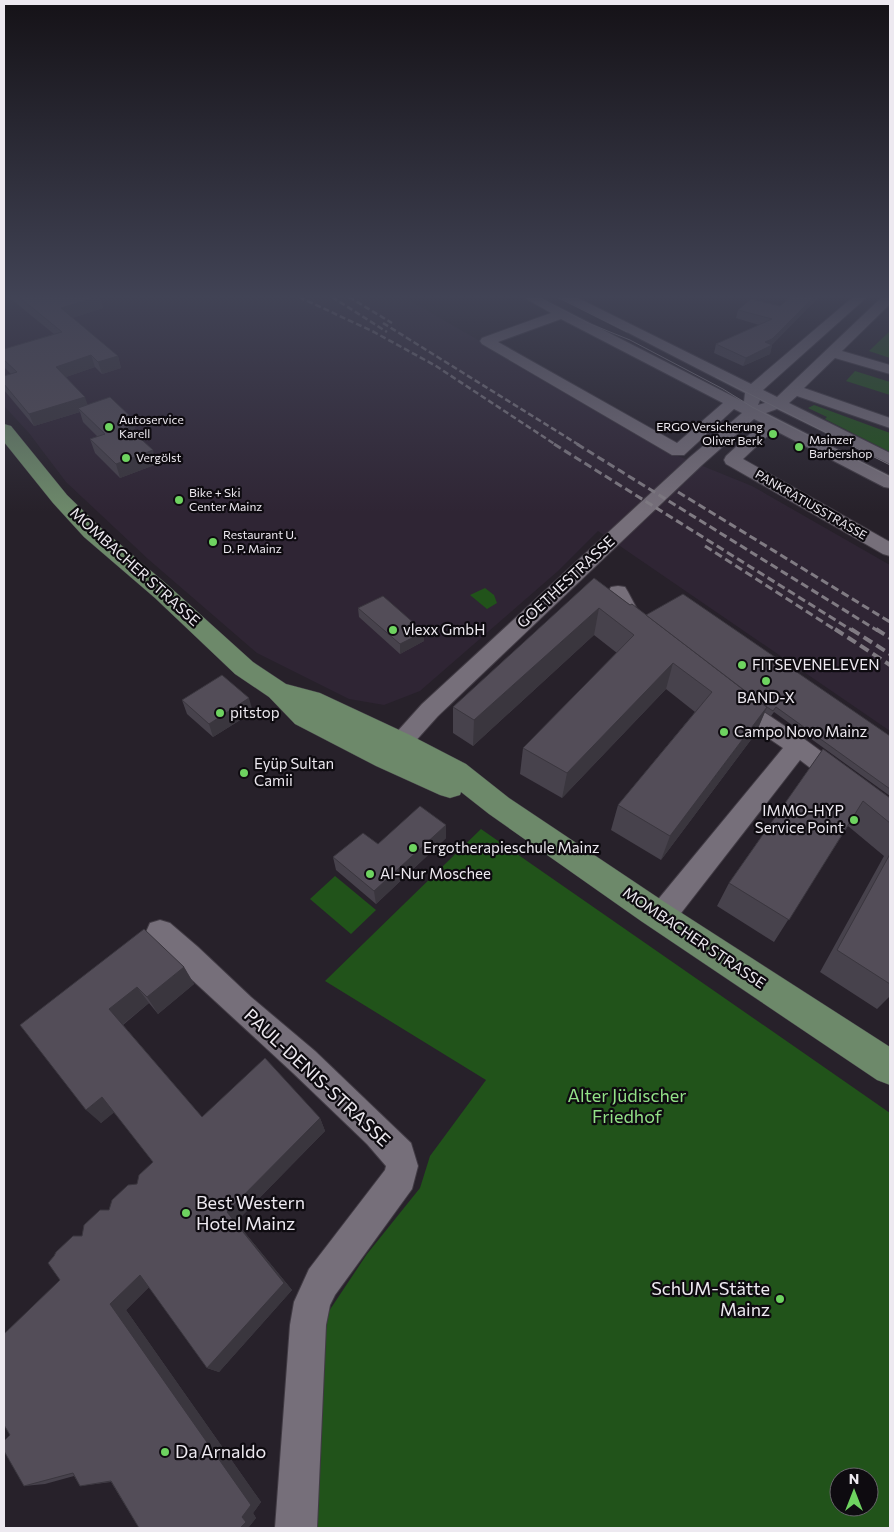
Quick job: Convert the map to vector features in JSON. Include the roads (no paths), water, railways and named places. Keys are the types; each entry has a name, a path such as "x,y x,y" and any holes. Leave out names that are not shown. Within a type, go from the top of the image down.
{"main road":[{"name":"MOMBACHER STRASSE","path":"4,430 60,499 92,532 168,596 244,668 278,691 304,717 393,751 499,806 661,917 890,1067"}],"street":[{"path":"535,368 678,451 732,402"},
{"path":"667,368 890,483"},
{"path":"710,368 890,459"},
{"path":"753,390 778,368"},
{"name":"GOETHESTRASSE","path":"393,751 430,710 696,462 754,412 779,403 816,368"},
{"path":"753,390 754,412"},
{"path":"794,390 890,423"},
{"name":"PANKRATIUSSTRASSE","path":"772,422 732,460 890,550"},
{"path":"618,592 633,623 654,641"},
{"path":"715,689 752,717 799,747 890,815"},
{"path":"661,917 785,761 799,747"},
{"name":"PAUL-DENIS-STRASSE","path":"160,932 188,956 241,1008 304,1062 378,1133 399,1155 402,1166 400,1177 322,1282 312,1302 308,1325 296,1528"}],"tram line":[{"path":"684,368 752,407 890,477"},
{"path":"716,377 890,465"}],"railway":[{"path":"440,368 556,445"},
{"path":"456,368 579,445"},
{"path":"554,444 853,631"},
{"path":"577,444 878,631"},
{"path":"678,492 890,622"},
{"path":"705,546 837,631"},
{"path":"835,629 890,665"},
{"path":"851,629 890,654"},
{"path":"876,629 890,638"}],"place":[{"name":"Autoservice Karell","path":"109,427"},
{"name":"ERGO Versicherung Oliver Berk","path":"773,434"},
{"name":"Mainzer Barbershop","path":"799,447"},
{"name":"Vergölst","path":"126,458"},
{"name":"Bike + Ski Center Mainz","path":"179,500"},
{"name":"Restaurant U. D. P. Mainz","path":"213,542"},
{"name":"vlexx GmbH","path":"393,630"},
{"name":"FITSEVENELEVEN","path":"742,665"},
{"name":"BAND-X","path":"766,681"},
{"name":"pitstop","path":"220,713"},
{"name":"Campo Novo Mainz","path":"724,732"},
{"name":"Eyüp Sultan Camii","path":"244,773"},
{"name":"IMMO-HYP Service Point","path":"854,820"},
{"name":"Ergotherapieschule Mainz","path":"413,848"},
{"name":"Al-Nur Moschee","path":"370,874"},
{"name":"Best Western Hotel Mainz","path":"186,1213"},
{"name":"SchUM-Stätte Mainz","path":"780,1299"},
{"name":"Da Arnaldo","path":"165,1452"}],"park label":[{"name":"Alter Jüdischer Friedhof","path":"627,1106"}]}
